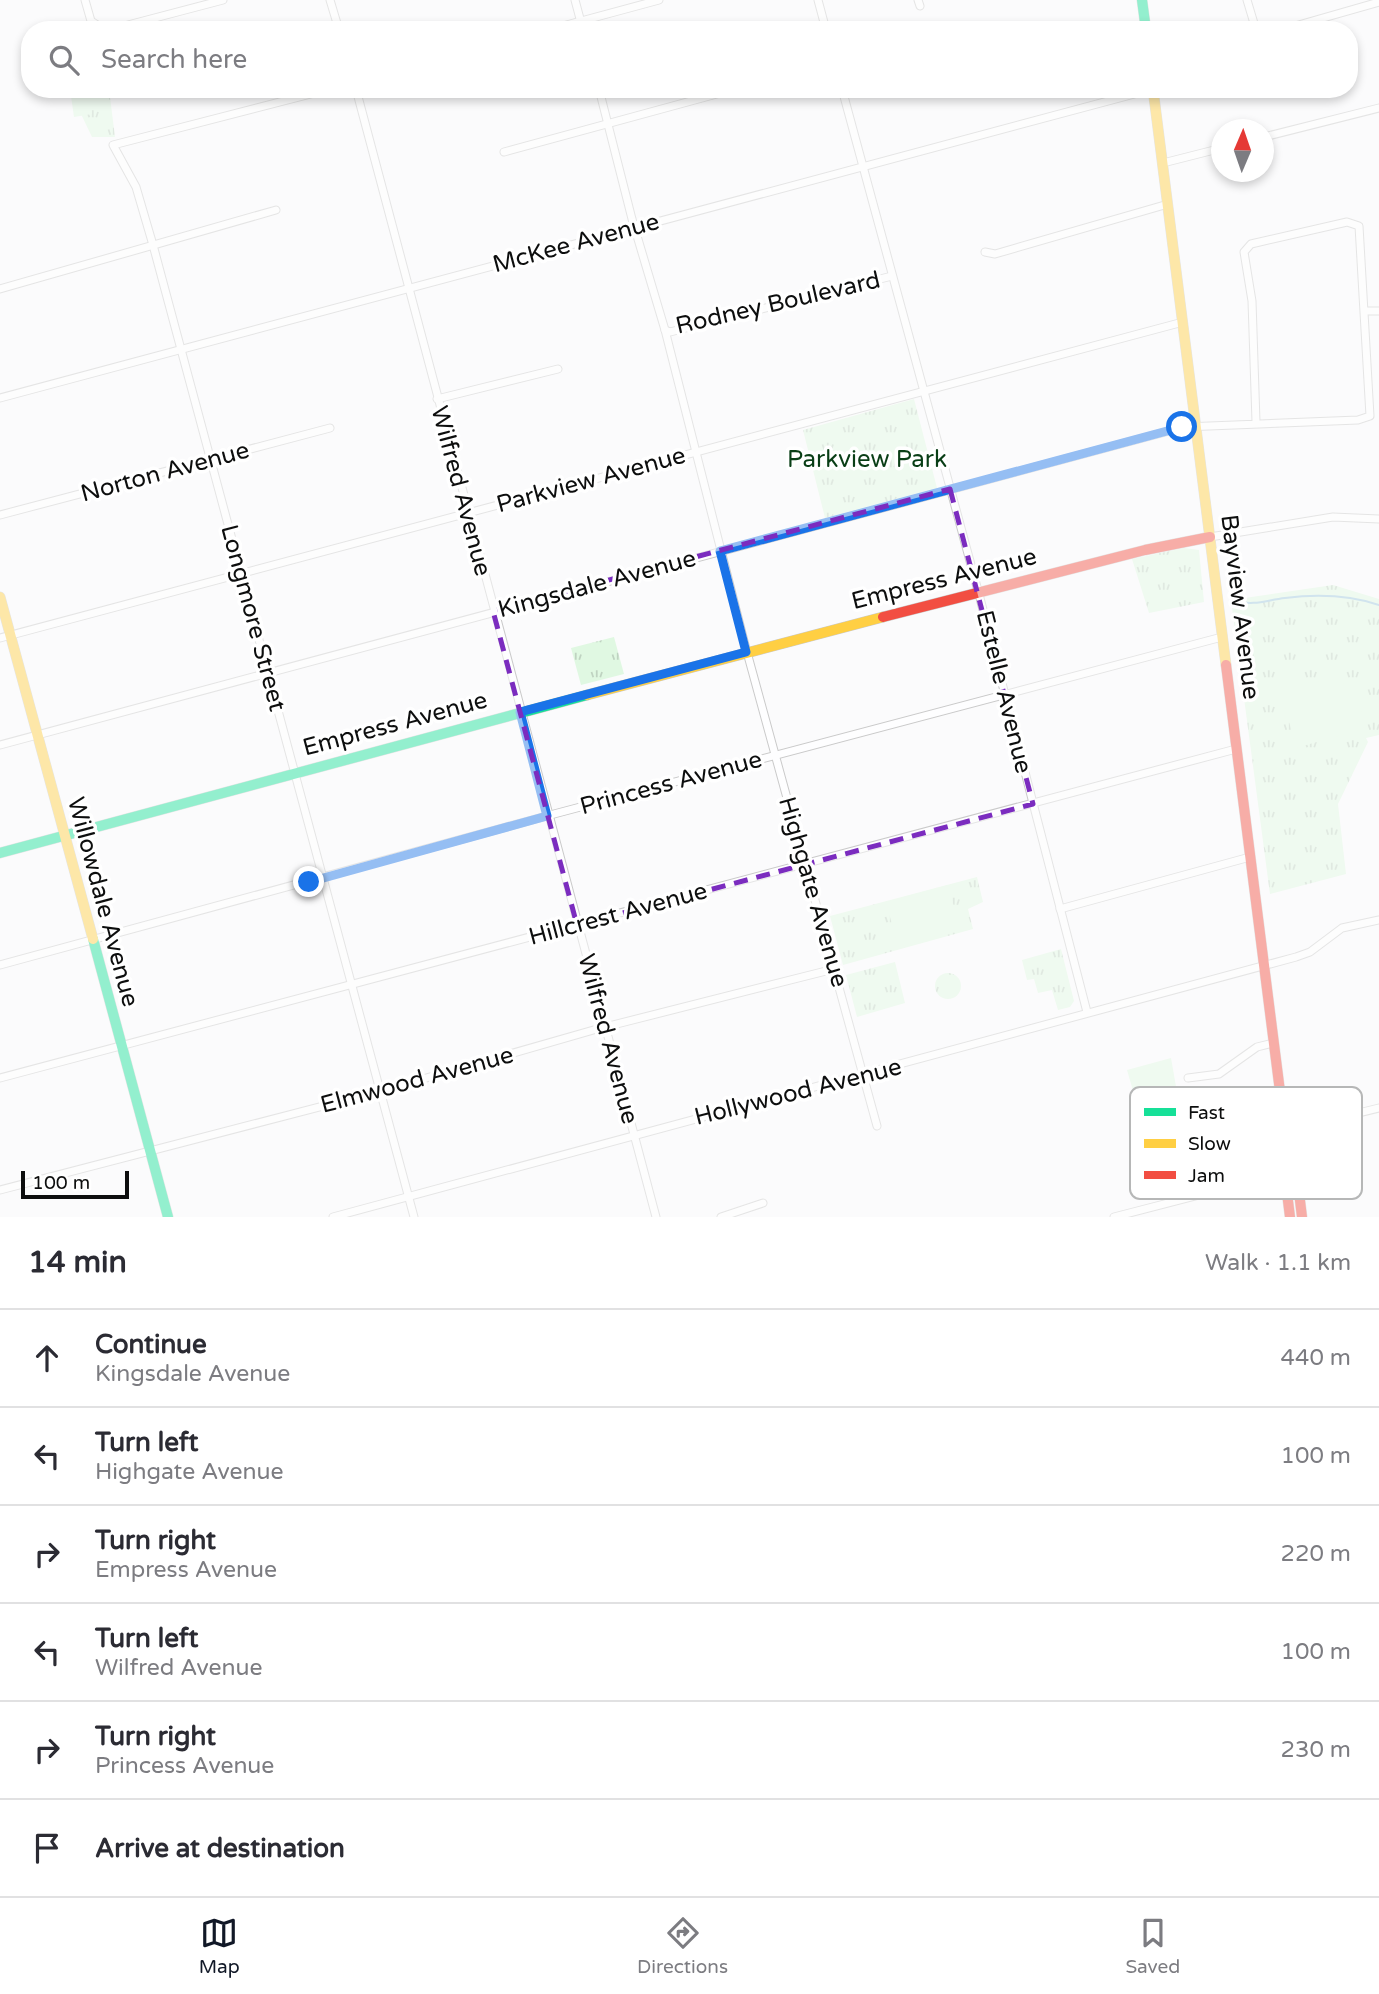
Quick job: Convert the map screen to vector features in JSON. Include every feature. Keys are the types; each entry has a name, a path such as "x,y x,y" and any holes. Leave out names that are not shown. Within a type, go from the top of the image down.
{"street":[{"path":"85,0 92,21"},
{"path":"142,21 223,0"},
{"path":"330,0 336,21"},
{"path":"575,0 581,21 659,0"},
{"path":"818,0 824,21"},
{"path":"1142,0 1145,21"},
{"path":"1247,0 1253,21"},
{"path":"1312,21 1379,2"},
{"name":"Longmore Street","path":"295,98 113,145 136,187 153,245 414,1217"},
{"name":"Wilfred Avenue","path":"358,98 547,816 656,1217"},
{"name":"Highgate Avenue","path":"601,98 634,228 665,330 746,652 877,1126"},
{"path":"504,152 700,98"},
{"name":"Estelle Avenue","path":"844,98 978,592 1087,1012"},
{"name":"McKee Avenue","path":"0,398 1120,98"},
{"name":"Bayview Avenue","path":"1154,98 1278,1087"},
{"path":"1274,134 1379,108"},
{"path":"1163,163 1211,151"},
{"path":"985,252 995,254 1168,204"},
{"path":"0,289 276,210"},
{"path":"1256,422 1252,301 1244,252 1251,244 1347,222 1359,226 1365,312 1379,311"},
{"name":"Rodney Boulevard","path":"665,330 670,332 892,276"},
{"name":"Kingsdale Avenue","path":"0,746 493,611 1195,425 1358,420 1370,416 1365,312"},
{"name":"Parkview Avenue","path":"5,636 1182,322"},
{"path":"437,399 558,369"},
{"name":"Norton Avenue","path":"0,515 330,428"},
{"path":"1210,537 1333,517 1379,519"},
{"name":"Empress Avenue","path":"0,853 746,652 1145,550 1210,537"},
{"name":"Willowdale Avenue","path":"0,597 5,636 37,735 168,1217"},
{"name":"Princess Avenue","path":"0,965 547,816 1222,637"},
{"name":"Hillcrest Avenue","path":"0,1078 1236,749"},
{"path":"1060,909 1250,857"},
{"name":"Hollywood Avenue","path":"333,1217 633,1134 1048,1026 1087,1012 1310,952 1342,928 1379,920"},
{"name":"Elmwood Avenue","path":"0,1190 834,969"},
{"path":"1188,1078 1219,1074 1257,1047 1273,1043"},
{"path":"1114,1217 1184,1199"},
{"name":"Bayview Avenue","path":"1288,1199 1290,1217"},
{"path":"720,1217 763,1203"}],"highlighted area":[{"path":"950,489 1033,804 577,925 493,611"}],"green space":[{"path":"71,98 89,98 92,114 74,117"},
{"path":"73,98 110,98 115,137 92,137"},
{"name":"Parkview Park","path":"914,399 937,488 825,518 803,430"},
{"path":"1184,548 1199,550 1204,602 1149,613 1132,559"},
{"path":"1333,585 1379,599 1379,735 1366,738 1368,742 1338,804 1346,874 1270,894 1231,600"},
{"path":"614,637 624,674 581,685 571,648"},
{"path":"1330,679 1346,686 1357,697 1362,712 1362,729 1296,748 1280,688"},
{"path":"977,877 983,902 968,909 973,929 843,965 830,916"},
{"path":"948,885 960,929 898,947 886,902"},
{"path":"1061,949 1074,1001 1070,1007 1058,1010 1052,990 1038,993 1034,979 1027,980 1022,960"},
{"path":"895,962 905,1003 857,1017 846,975"},
{"path":"948,973 957,977 961,986 957,995 948,999 939,995 935,986 939,977"},
{"path":"1171,1058 1176,1087 1132,1087 1127,1070"}],"waterway":[{"path":"1236,601 1255,603 1321,596 1345,597 1379,605"}],"traffic: fast":[{"path":"1142,0 1145,21"},
{"path":"0,853 587,695"},
{"path":"93,939 168,1217"}],"traffic: slow":[{"path":"1154,98 1226,665"},
{"path":"0,597 93,939"},
{"path":"587,695 883,617"}],"traffic: jam":[{"path":"883,617 1145,550 1210,537"},
{"path":"1226,665 1279,1087"},
{"path":"1288,1199 1290,1217"},
{"path":"1300,1199 1302,1217"}],"route":[{"path":"309,882 547,816 520,712 746,652 720,551 1182,427"}]}
